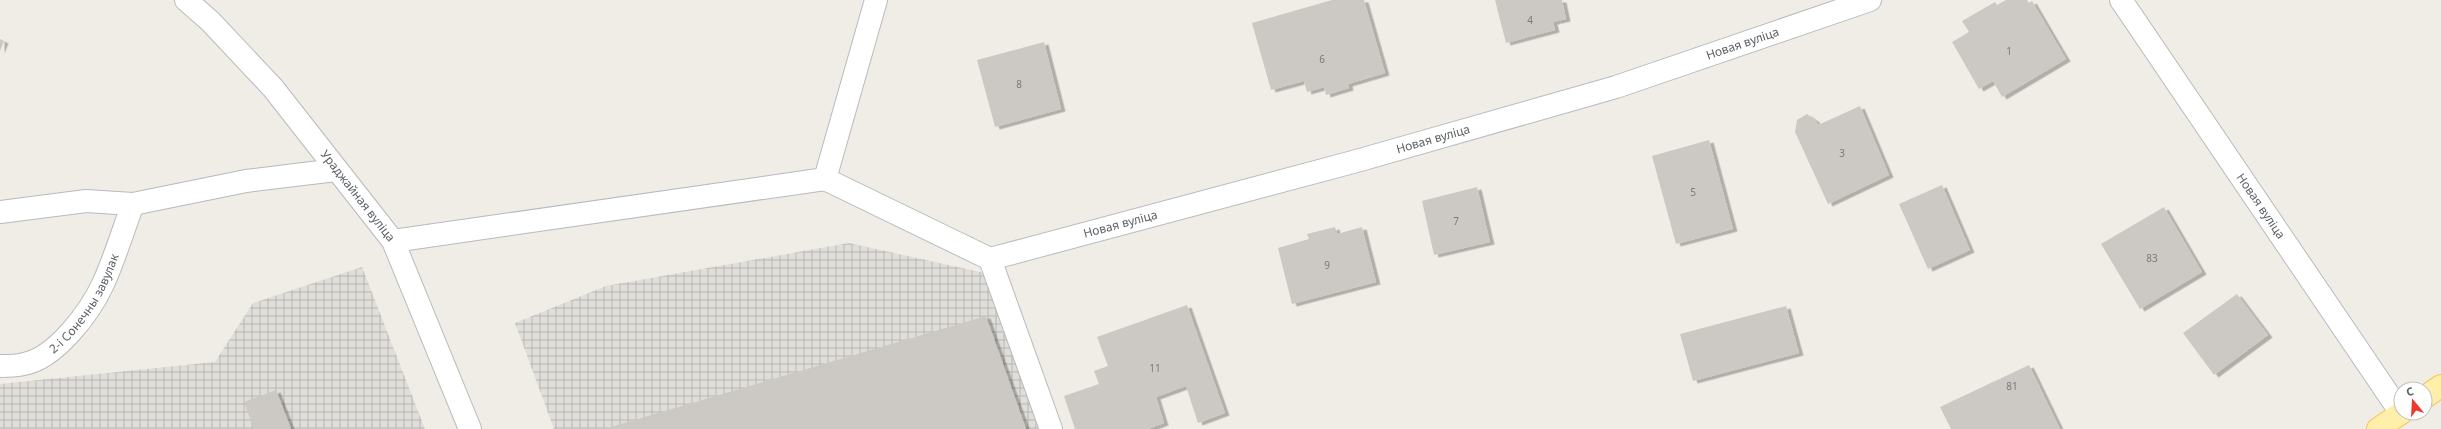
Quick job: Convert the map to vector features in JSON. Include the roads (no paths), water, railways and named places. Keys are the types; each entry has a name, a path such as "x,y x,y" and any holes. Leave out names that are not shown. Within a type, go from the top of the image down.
{"main road":[{"path":"2378,429 2393,419"}],"street":[{"name":"Ураджайная вуліца","path":"186,0 210,21 273,88 336,170 394,240 470,429"},
{"path":"825,179 876,0"},
{"name":"Новая вуліца","path":"990,259 1353,162 1616,87 1870,0"},
{"name":"Новая вуліца","path":"2121,0 2393,401"},
{"path":"0,212 86,201 133,204 246,181 336,170"},
{"path":"394,240 825,179 990,259 1051,429"},
{"name":"2-і Сонечны завулак","path":"0,366 25,364 45,356 61,342 82,318 103,284 133,204"}]}
